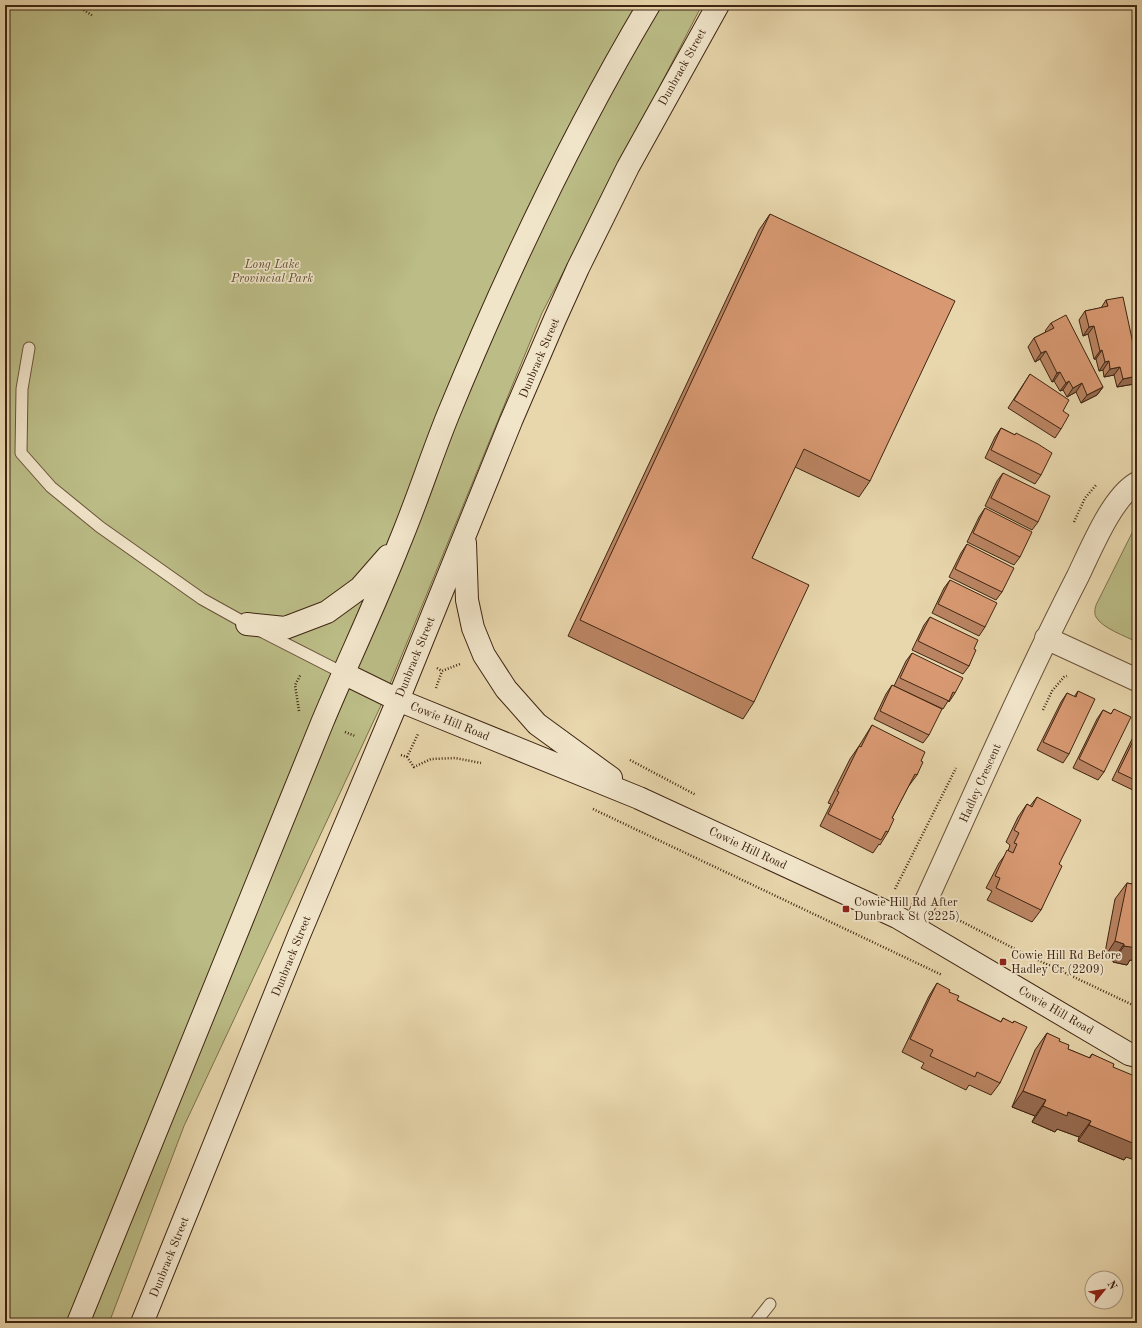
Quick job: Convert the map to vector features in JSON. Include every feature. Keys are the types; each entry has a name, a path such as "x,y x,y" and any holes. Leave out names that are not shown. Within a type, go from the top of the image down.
{"main road":[{"path":"78,1323 343,673 362,635 400,543 426,470 491,314 523,243 605,82 649,5"},
{"name":"Dunbrack Street","path":"142,1323 299,935 398,700 464,535 549,334 628,166 718,5"},
{"name":"Hadley Crescent","path":"914,927 1046,638 1113,508 1129,487 1137,483"},
{"path":"464,535 467,600 472,628 484,655 506,689 537,724 639,798"},
{"path":"246,624 285,628 327,612 360,588 400,543"},
{"path":"1046,638 1137,680"},
{"name":"Cowie Hill Road","path":"343,673 398,700 639,798 897,917 1129,1054 1137,1056"}],"lane":[{"path":"29,348 22,389 21,453 52,487 100,527 202,599 246,624 343,673"},
{"path":"755,1323 770,1304"}],"path":[{"path":"76,5 93,16"},
{"path":"1137,566 1134,584 1137,602"},
{"path":"1042,713 1052,691 1064,677 1069,676"},
{"path":"624,756 700,797"},
{"path":"407,757 414,767 431,759 455,758 483,763"},
{"path":"590,807 899,954"},
{"path":"942,912 1019,951 1137,1007"}],"green space":[{"name":"Long Lake Provincial Park","path":"5,5 702,5 542,313 383,701 184,1126 109,1323 5,1323"},
{"path":"1137,523 1137,642 1103,625 1096,617 1095,612 1096,605"}],"building":[{"path":"770,214 955,301 870,481 804,449 752,558 809,585 754,702 580,620"},
{"path":"1123,297 1137,362 1137,376 1123,379 1120,367 1110,369 1109,361 1105,362 1102,350 1100,351 1094,326 1089,327 1085,311 1108,306 1106,300"},
{"path":"1066,315 1103,387 1087,395 1082,383 1073,388 1069,381 1066,383 1060,372 1057,373 1046,351 1041,353 1034,338 1054,328 1051,323"},
{"path":"1030,374 1069,400 1063,411 1069,415 1061,429 1014,400"},
{"path":"1001,428 1015,435 1016,433 1052,453 1041,475 991,450"},
{"path":"1003,473 1050,496 1038,522 991,498"},
{"path":"985,508 1032,532 1020,557 973,533"},
{"path":"967,544 1014,568 1002,592 955,569"},
{"path":"950,580 997,603 985,627 938,604"},
{"path":"930,617 978,640 974,649 976,650 969,666 918,641"},
{"path":"912,653 963,678 955,693 953,692 949,701 900,678"},
{"path":"892,685 942,709 929,735 880,711"},
{"path":"1078,691 1095,699 1069,754 1043,742 1067,693 1076,697"},
{"path":"1114,709 1131,717 1104,772 1079,759 1103,710 1111,714"},
{"path":"872,725 925,752 921,761 923,762 917,775 915,774 892,818 894,819 888,832 886,831 881,840 828,814 839,792 837,791 859,746 861,747"},
{"path":"1137,733 1137,781 1118,772"},
{"path":"1037,797 1081,820 1059,864 1062,866 1041,910 996,888 1000,878 995,876 1007,850 1013,853 1017,844 1014,843 1019,833 1014,830 1027,804 1032,807"},
{"path":"1127,883 1137,885 1137,948 1124,946 1124,944 1115,941"},
{"path":"937,983 950,990 949,992 959,996 957,1000 1001,1022 1003,1018 1027,1027 1000,1083 977,1072 975,1077 930,1056 933,1050 910,1039"},
{"path":"1047,1033 1060,1039 1059,1041 1069,1045 1068,1049 1090,1058 1092,1054 1114,1064 1113,1067 1137,1077 1137,1140 1135,1144 1089,1125 1091,1121 1068,1112 1067,1116 1043,1106 1046,1100 1023,1091"}],"place":[{"name":"Cowie Hill Rd After Dunbrack St (2225)","path":"846,909"},
{"name":"Cowie Hill Rd Before Hadley Cr (2209)","path":"1003,962"}]}
